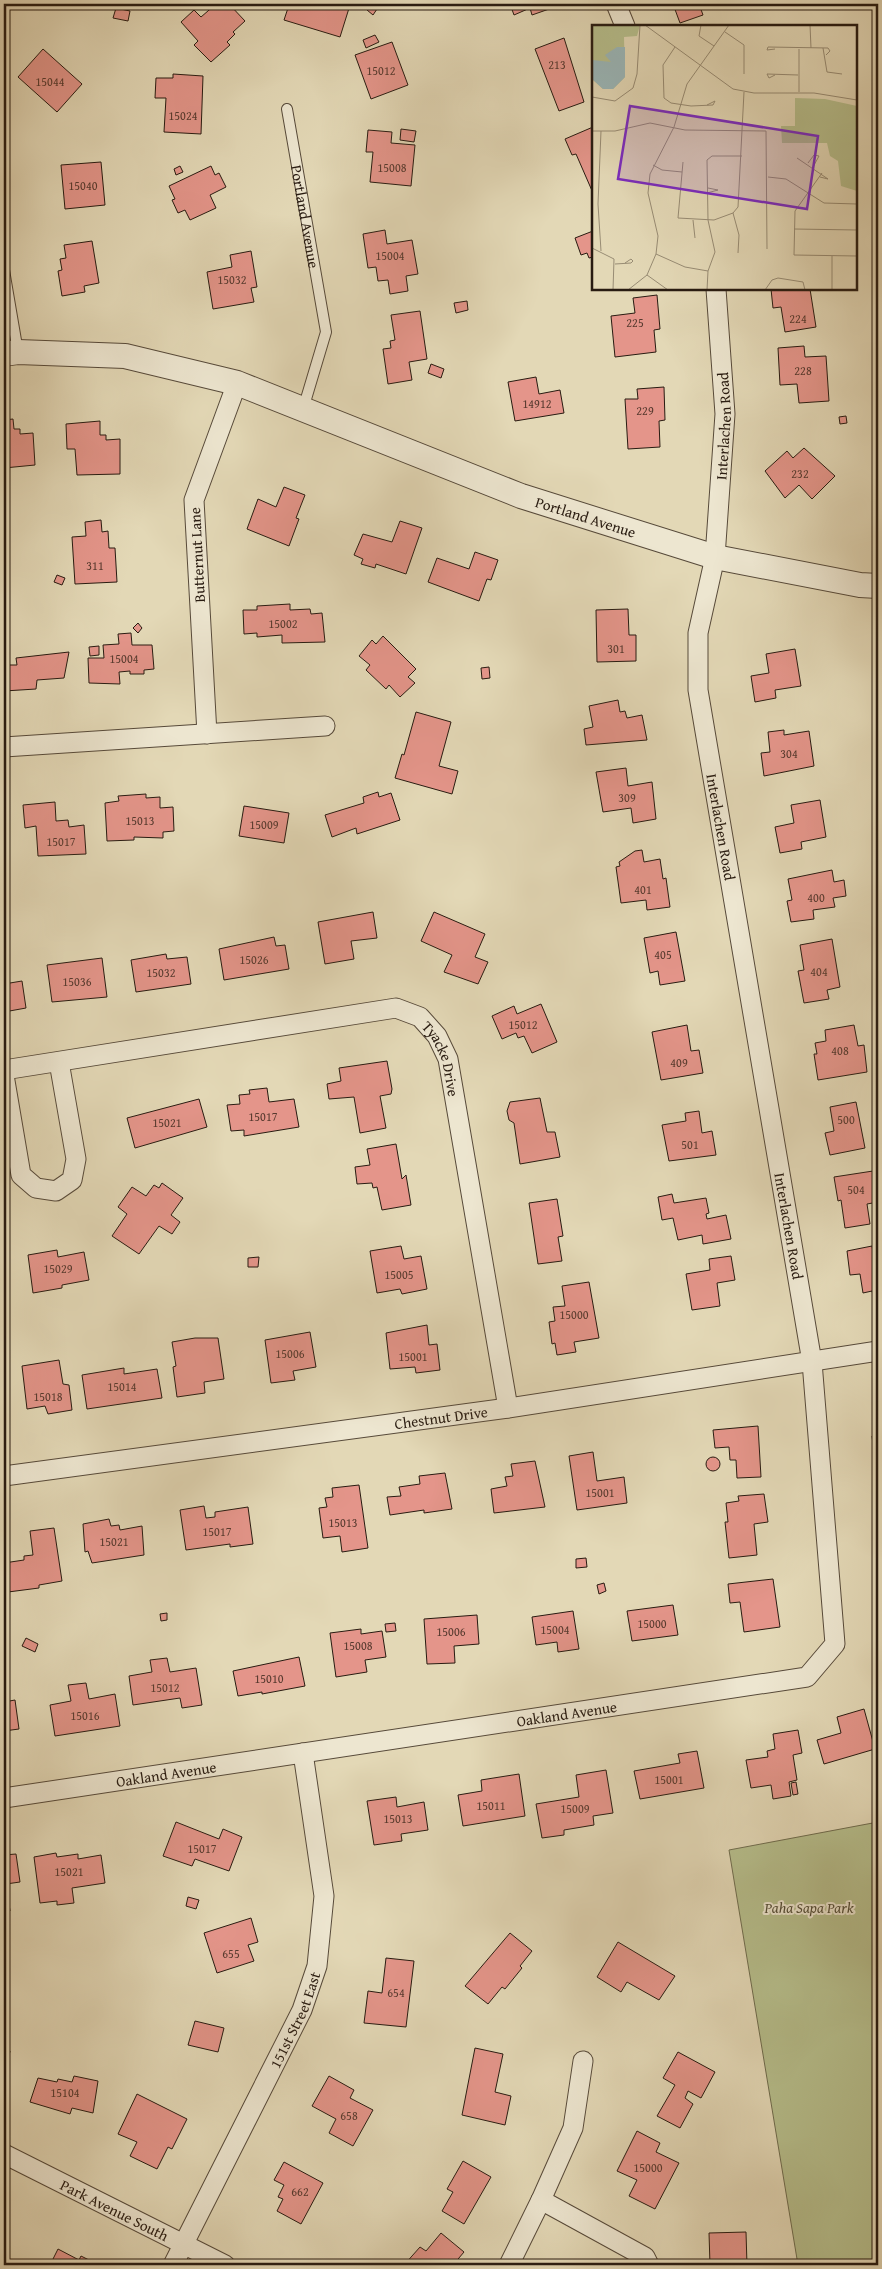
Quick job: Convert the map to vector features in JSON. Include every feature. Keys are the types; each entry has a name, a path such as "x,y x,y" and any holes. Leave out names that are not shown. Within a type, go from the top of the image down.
{"street":[{"path":"616,4 625,25"},
{"name":"Interlachen Road","path":"716,290 725,414 715,557 698,633 698,690 812,1362"},
{"name":"Portland Avenue","path":"11,353 125,356 237,383 521,496 715,557 860,585 878,586"},
{"name":"Butternut Lane","path":"207,734 194,500 237,383"},
{"path":"4,747 325,726"},
{"name":"Tyacke Drive","path":"4,1070 396,1008 420,1017 437,1036 448,1059 508,1408"},
{"path":"4,1075 21,1175 36,1188 56,1191 72,1180 76,1158 59,1062"},
{"name":"Chestnut Drive","path":"4,1476 508,1408 878,1352"},
{"name":"Oakland Avenue","path":"4,1798 807,1677 835,1644 812,1362"},
{"name":"151st Street East","path":"173,2265 302,2010 317,1966 324,1896 304,1753"},
{"path":"513,2264 573,2128 582,2061"},
{"name":"Park Avenue South","path":"4,2154 226,2265"},
{"path":"541,2200 645,2257 649,2265"}],"lane":[{"name":"Portland Avenue","path":"287,109 326,332 303,409"},
{"name":"Portland Avenue","path":"4,270 11,353"}],"green space":[{"name":"Paha Sapa Park","path":"878,1822 878,2265 798,2265 729,1850"}],"building":[{"path":"216,4 229,4 245,21 233,32 235,34 227,42 230,45 211,62 194,45 198,41 181,22 194,10 201,17"},
{"path":"293,4 350,5 340,37 284,20 288,8 291,9"},
{"path":"372,4 379,6 373,15 367,10"},
{"path":"510,4 550,4 552,8 532,15 530,8 514,15"},
{"path":"673,4 699,4 703,15 680,23"},
{"path":"116,8 130,11 128,21 113,18"},
{"path":"375,35 379,42 366,48 363,40"},
{"path":"564,38 584,102 559,111 535,49"},
{"path":"392,42 408,85 371,99 355,55"},
{"path":"43,49 82,84 57,112 18,77"},
{"path":"173,74 203,76 201,134 164,132 166,98 155,98 156,78 173,78"},
{"path":"592,127 592,191 576,154 572,155 565,139"},
{"path":"401,129 416,131 414,142 400,140"},
{"path":"368,130 392,132 391,143 415,145 411,186 370,182 373,152 366,152"},
{"path":"101,162 105,205 65,209 61,165"},
{"path":"180,166 183,172 176,175 174,169"},
{"path":"211,166 215,175 219,173 226,187 210,195 216,208 190,220 185,210 178,213 172,200 175,199 169,186"},
{"path":"385,230 387,244 412,240 418,274 406,276 408,291 390,294 388,280 378,281 376,267 368,268 363,234"},
{"path":"592,231 592,257 589,258 587,253 581,255 575,238"},
{"path":"92,241 99,283 84,286 85,292 62,296 58,271 62,270 60,259 66,258 64,245"},
{"path":"251,251 257,287 251,288 254,302 213,309 207,272 232,267 230,255"},
{"path":"771,290 810,290 816,327 785,332 781,307 773,308"},
{"path":"657,295 660,329 654,330 656,352 615,357 611,316 635,313 633,298"},
{"path":"467,301 468,310 456,313 454,303"},
{"path":"420,311 427,359 409,362 412,380 388,384 383,349 391,348 390,341 395,340 391,315"},
{"path":"804,346 805,357 826,356 829,401 799,403 797,384 780,385 778,348"},
{"path":"431,364 444,369 441,378 428,373"},
{"path":"536,377 539,394 560,390 564,413 515,421 508,382"},
{"path":"664,387 665,420 659,421 660,447 628,449 625,399 638,399 637,389"},
{"path":"846,416 847,423 840,424 839,417"},
{"path":"13,419 14,429 20,429 20,434 33,433 35,465 4,468 4,420"},
{"path":"100,421 100,435 106,435 106,440 120,439 120,474 77,475 75,449 67,449 66,424"},
{"path":"804,448 835,476 812,499 799,485 785,498 765,471 787,451 793,458"},
{"path":"284,487 305,495 296,518 299,519 289,546 247,529 258,499 276,507"},
{"path":"101,520 102,532 108,531 109,548 115,548 117,582 75,584 72,537 86,536 85,522"},
{"path":"400,521 422,528 406,574 376,564 375,568 361,564 363,559 354,555 363,534 392,542"},
{"path":"475,552 498,560 491,580 487,579 479,601 428,582 437,558 469,569"},
{"path":"57,575 65,578 62,585 54,582"},
{"path":"290,604 290,610 310,609 311,614 322,613 325,642 282,643 282,635 257,637 257,633 244,634 243,610 257,610 257,606"},
{"path":"628,609 629,635 636,635 636,661 597,662 596,610"},
{"path":"138,623 142,628 138,633 133,628"},
{"path":"131,633 132,645 152,645 154,669 144,670 144,674 130,674 130,671 119,672 120,684 89,683 88,658 104,658 103,645 119,644 118,634"},
{"path":"383,636 416,669 408,677 415,683 400,697 389,685 386,689 366,670 370,665 359,656 372,640 376,644"},
{"path":"99,646 99,655 90,656 89,647"},
{"path":"795,649 801,686 775,690 776,698 755,702 751,676 769,673 766,654"},
{"path":"69,652 64,678 37,680 36,689 4,691 4,665 17,665 16,658"},
{"path":"489,667 490,678 482,679 481,668"},
{"path":"618,700 620,712 625,711 627,718 642,715 647,740 586,745 584,729 593,727 589,706"},
{"path":"416,712 451,722 439,766 458,771 452,794 395,778 402,754 404,755"},
{"path":"784,730 784,735 809,731 814,766 764,776 761,753 770,752 768,732"},
{"path":"626,768 628,786 652,782 656,819 633,823 631,808 603,812 596,772"},
{"path":"378,792 379,797 391,793 400,820 357,834 356,828 332,837 325,815 364,803 363,797"},
{"path":"146,794 146,798 160,797 160,808 173,807 174,831 163,832 163,838 134,837 134,840 107,841 105,803 119,801 118,796"},
{"path":"820,800 826,837 801,842 802,849 780,853 775,827 794,823 791,805"},
{"path":"55,802 56,821 68,820 69,827 84,825 86,854 38,856 36,826 25,828 23,805"},
{"path":"244,806 289,813 284,843 239,836"},
{"path":"642,850 644,862 660,859 663,879 666,878 670,907 647,910 646,900 621,903 616,867 620,866 619,862 635,851"},
{"path":"832,870 834,882 844,880 846,896 833,898 835,907 813,910 814,919 791,922 787,901 792,900 788,879"},
{"path":"373,912 377,938 351,941 354,959 325,964 318,922"},
{"path":"434,912 485,934 475,957 488,962 478,984 444,972 452,955 421,941"},
{"path":"676,932 685,981 660,985 658,971 650,973 644,938"},
{"path":"274,937 276,946 285,945 289,969 224,980 219,949"},
{"path":"832,939 840,987 827,990 829,999 804,1003 798,971 804,970 800,945"},
{"path":"166,954 167,959 187,957 191,984 136,992 131,960"},
{"path":"102,958 107,997 52,1002 47,965"},
{"path":"22,981 26,1008 4,1012 4,984"},
{"path":"541,1004 557,1042 532,1053 524,1036 518,1038 516,1033 502,1039 492,1016 514,1006 517,1014"},
{"path":"687,1025 691,1051 699,1050 703,1073 661,1080 652,1032"},
{"path":"854,1025 858,1046 864,1045 867,1072 818,1080 814,1054 817,1054 815,1043 826,1041 825,1030"},
{"path":"387,1061 392,1089 391,1094 380,1096 386,1128 360,1133 354,1097 329,1099 327,1084 341,1081 339,1068"},
{"path":"267,1088 269,1102 294,1099 299,1127 244,1136 244,1130 231,1131 227,1105 240,1104 239,1095 250,1094 249,1090"},
{"path":"540,1098 547,1132 555,1132 560,1157 520,1164 514,1123 509,1120 507,1111 510,1102"},
{"path":"199,1099 207,1127 135,1148 127,1118"},
{"path":"856,1102 865,1148 830,1155 825,1133 834,1131 830,1107"},
{"path":"699,1111 702,1133 712,1131 716,1155 669,1161 662,1125 686,1121 685,1113"},
{"path":"396,1144 402,1179 406,1175 411,1205 382,1210 377,1187 373,1188 372,1183 357,1184 355,1167 370,1165 367,1149"},
{"path":"873,1171 878,1202 867,1204 870,1224 845,1228 841,1200 838,1201 834,1177"},
{"path":"162,1183 183,1198 171,1215 180,1222 172,1234 159,1226 139,1254 112,1236 127,1214 118,1207 132,1187 146,1196 154,1185 159,1188"},
{"path":"672,1194 674,1203 706,1198 709,1213 706,1214 707,1219 726,1215 731,1239 703,1244 702,1235 678,1240 673,1218 662,1220 658,1197"},
{"path":"557,1199 563,1236 558,1237 562,1261 538,1264 529,1203"},
{"path":"401,1246 404,1259 421,1256 427,1289 402,1294 400,1289 377,1293 370,1251"},
{"path":"872,1246 873,1252 878,1251 878,1303 875,1304 872,1291 863,1293 860,1274 850,1275 847,1251"},
{"path":"57,1250 58,1257 84,1252 89,1280 62,1285 62,1288 33,1293 28,1255"},
{"path":"731,1256 735,1280 717,1283 720,1306 692,1310 686,1274 710,1270 709,1259"},
{"path":"259,1257 258,1267 248,1267 248,1258"},
{"path":"589,1282 599,1338 574,1342 576,1352 557,1355 555,1343 552,1344 549,1322 555,1321 553,1307 565,1306 562,1286"},
{"path":"427,1325 429,1345 437,1344 440,1370 416,1373 415,1367 390,1369 386,1333"},
{"path":"310,1332 316,1367 293,1371 295,1380 271,1383 265,1340"},
{"path":"195,1338 218,1338 224,1379 204,1382 205,1393 177,1397 173,1367 176,1366 172,1342"},
{"path":"59,1360 63,1384 69,1385 72,1410 48,1414 45,1406 27,1409 22,1366"},
{"path":"124,1368 124,1374 157,1369 162,1398 87,1409 82,1375"},
{"path":"758,1426 761,1477 737,1478 736,1460 730,1460 729,1447 715,1448 713,1430"},
{"path":"878,1435 878,1469 876,1469 872,1436"},
{"path":"593,1452 597,1481 624,1477 627,1503 577,1510 569,1456"},
{"path":"710,1457 716,1457 720,1464 716,1471 710,1471 706,1467 706,1461"},
{"path":"535,1461 545,1507 494,1513 491,1489 507,1486 505,1477 513,1476 511,1464"},
{"path":"445,1473 452,1509 424,1513 424,1510 390,1515 387,1497 401,1496 399,1487 420,1484 419,1476"},
{"path":"359,1485 368,1548 342,1552 340,1536 323,1538 319,1508 327,1507 325,1498 333,1497 332,1488"},
{"path":"764,1494 768,1522 754,1524 757,1555 729,1558 725,1522 728,1522 726,1503 739,1501 738,1496"},
{"path":"204,1506 206,1518 215,1517 215,1512 248,1507 253,1544 230,1547 230,1544 186,1550 180,1510"},
{"path":"109,1519 111,1526 119,1525 120,1530 142,1526 144,1555 92,1563 88,1551 85,1552 83,1524"},
{"path":"54,1528 62,1581 39,1585 39,1588 8,1592 4,1563 24,1560 24,1556 33,1555 30,1531"},
{"path":"586,1558 587,1567 576,1568 576,1559"},
{"path":"773,1579 780,1627 744,1632 740,1602 730,1603 728,1584"},
{"path":"604,1583 606,1591 599,1594 597,1585"},
{"path":"673,1605 678,1635 632,1641 627,1611"},
{"path":"573,1611 579,1649 558,1652 557,1642 536,1645 532,1617"},
{"path":"167,1613 167,1620 161,1621 160,1614"},
{"path":"477,1615 479,1644 454,1646 455,1663 427,1664 424,1619"},
{"path":"395,1623 396,1631 386,1632 385,1624"},
{"path":"361,1629 361,1634 382,1631 386,1657 365,1660 367,1672 336,1677 330,1633"},
{"path":"26,1638 38,1644 35,1652 22,1646"},
{"path":"299,1657 305,1686 262,1694 262,1692 238,1696 233,1671"},
{"path":"167,1658 170,1672 196,1668 202,1705 182,1708 180,1698 133,1705 129,1676 152,1672 150,1660"},
{"path":"86,1683 89,1699 115,1694 120,1726 55,1736 50,1705 71,1701 68,1685"},
{"path":"15,1700 19,1729 4,1731 4,1702"},
{"path":"864,1709 875,1749 824,1764 817,1740 841,1733 837,1717"},
{"path":"798,1730 802,1753 793,1755 797,1780 789,1782 791,1796 773,1799 771,1785 751,1788 746,1760 768,1757 767,1751 775,1749 773,1734"},
{"path":"697,1751 704,1788 640,1799 634,1771 680,1763 678,1754"},
{"path":"606,1770 613,1813 593,1816 594,1825 564,1830 564,1835 542,1838 536,1804 579,1797 576,1775"},
{"path":"519,1774 525,1816 463,1826 458,1795 482,1791 481,1780"},
{"path":"796,1782 798,1794 793,1795 791,1783"},
{"path":"396,1797 397,1807 424,1802 428,1830 401,1834 402,1841 374,1845 367,1801"},
{"path":"176,1822 219,1839 223,1829 242,1837 229,1871 195,1859 192,1866 163,1856"},
{"path":"56,1853 57,1857 78,1854 78,1859 101,1855 105,1883 72,1888 74,1903 57,1905 57,1901 40,1903 34,1857"},
{"path":"16,1854 20,1882 6,1884 10,1911 4,1912 4,1855"},
{"path":"188,1897 199,1900 196,1909 186,1906"},
{"path":"251,1918 258,1942 248,1945 254,1961 217,1973 204,1933"},
{"path":"510,1933 532,1951 520,1966 522,1968 505,1989 502,1987 488,2004 465,1986"},
{"path":"618,1942 675,1976 659,2000 627,1982 621,1992 597,1977"},
{"path":"386,1958 414,1961 406,2027 364,2023 368,1991 382,1993"},
{"path":"195,2021 224,2028 218,2052 188,2045"},
{"path":"475,2048 503,2054 495,2092 511,2096 505,2125 462,2115"},
{"path":"4,2050 10,2051 5,2074 4,2074"},
{"path":"678,2052 715,2072 701,2098 688,2091 685,2098 693,2104 680,2128 657,2116 675,2085 663,2078"},
{"path":"74,2076 98,2081 93,2113 72,2108 70,2114 30,2102 38,2078 57,2082 58,2079 72,2082"},
{"path":"329,2076 354,2090 350,2098 373,2110 353,2146 329,2133 336,2119 312,2106"},
{"path":"137,2094 187,2119 172,2149 168,2147 157,2169 130,2156 137,2142 118,2134"},
{"path":"637,2131 660,2143 656,2152 679,2163 655,2209 629,2196 637,2180 617,2171"},
{"path":"463,2161 491,2177 464,2224 442,2211 453,2192 447,2189"},
{"path":"284,2162 323,2183 301,2224 277,2211 283,2199 278,2197 284,2185 274,2180"},
{"path":"746,2232 747,2265 710,2265 709,2233"},
{"path":"441,2233 464,2252 453,2265 404,2265 420,2247 426,2251"},
{"path":"58,2249 79,2260 81,2256 99,2265 50,2265"}]}
